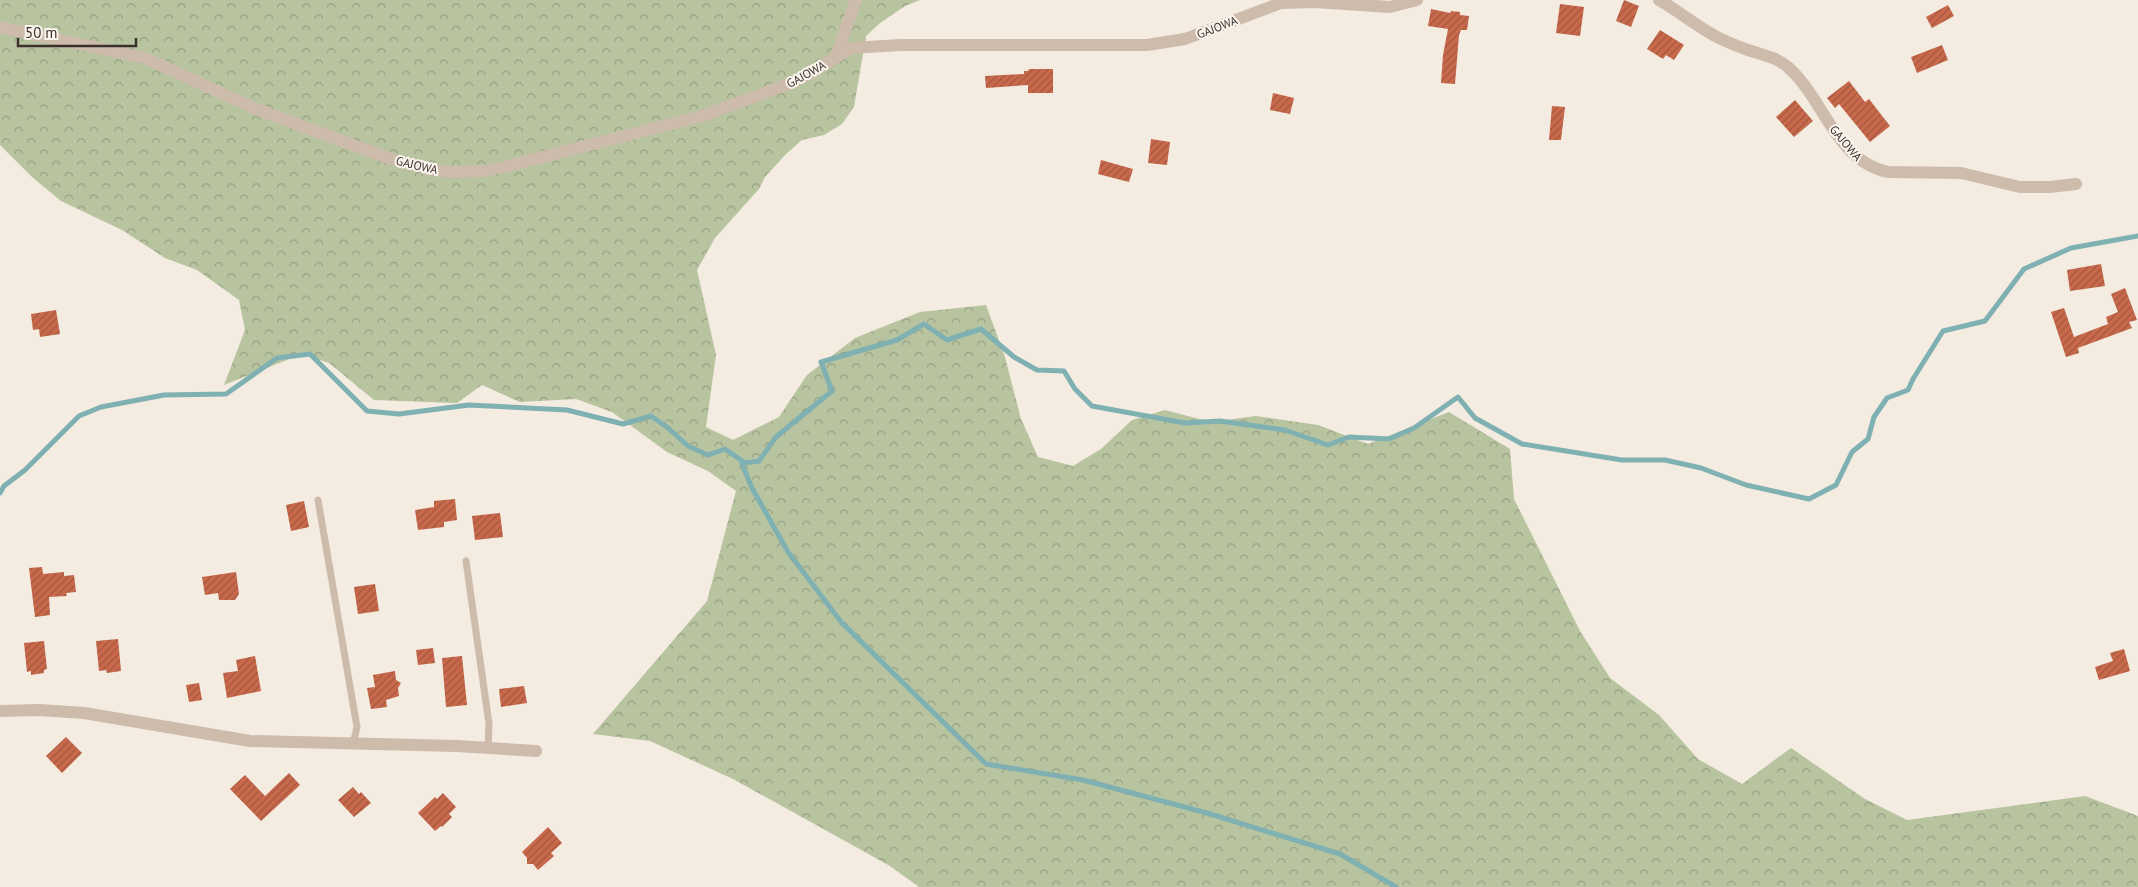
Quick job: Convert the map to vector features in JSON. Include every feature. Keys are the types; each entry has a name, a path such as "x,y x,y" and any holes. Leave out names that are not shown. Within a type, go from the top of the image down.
{"street":[{"name":"GAJOWA","path":"836,56 856,0"},
{"name":"GAJOWA","path":"0,27 145,58 256,109 391,159 433,170 449,172 484,170 508,166 702,116 794,82 851,48 900,44 1121,46 1167,44 1211,31 1281,3 1315,2 1390,7 1417,0"},
{"name":"GAJOWA","path":"1659,0 1715,36 1781,61 1802,81 1834,130 1855,155 1864,164 1877,170 1888,172 1961,173 2020,187 2050,187 2076,184"},
{"path":"0,711 63,710 250,741 536,751"}],"lane":[{"path":"318,500 357,727 353,744"},
{"path":"466,561 489,724 488,748"}],"green space":[{"path":"0,0 920,0 905,6 880,23 866,36 854,107 842,124 824,135 802,140 786,154 765,177 759,189 715,238 697,270 716,355 706,427 733,440 779,417 807,375 855,338 920,312 986,305 1005,357 1021,419 1038,457 1073,466 1101,449 1132,420 1165,410 1211,422 1256,416 1318,425 1368,444 1449,412 1510,449 1514,499 1580,631 1610,678 1659,715 1698,759 1742,784 1791,748 1865,799 1907,820 2085,796 2138,816 2138,887 919,887 890,866 733,779 650,741 593,734 707,601 736,491 708,471 667,452 612,412 576,399 520,402 482,385 457,403 374,400 329,363 302,354 224,385 245,330 239,300 197,270 165,258 122,230 61,201 32,177 0,145"}],"building":[{"path":"1624,0 1639,6 1631,27 1616,21"},
{"path":"1560,4 1584,7 1580,36 1556,33"},
{"path":"1948,5 1954,16 1932,28 1926,17"},
{"path":"1431,9 1450,13 1451,11 1460,12 1460,15 1469,16 1467,30 1461,30 1459,35 1455,84 1441,83 1443,55 1448,29 1428,26"},
{"path":"1660,30 1684,45 1674,60 1666,55 1663,59 1647,49"},
{"path":"1942,45 1948,60 1917,73 1911,57"},
{"path":"1029,69 1053,69 1053,93 1028,93 1028,85 986,88 985,76 1024,74 1024,71"},
{"path":"1849,81 1865,102 1869,99 1890,126 1870,142 1839,104 1835,108 1827,98"},
{"path":"1273,93 1294,98 1290,114 1270,110"},
{"path":"1795,100 1813,121 1794,137 1776,117"},
{"path":"1552,106 1565,107 1561,140 1549,140"},
{"path":"1151,139 1170,142 1167,165 1148,163"},
{"path":"1101,160 1133,169 1129,182 1098,174"},
{"path":"2101,264 2105,286 2070,291 2067,270"},
{"path":"2125,288 2137,320 2129,322 2132,328 2078,348 2079,353 2066,357 2051,312 2064,308 2074,337 2108,324 2106,317 2118,312 2111,294"},
{"path":"56,310 60,334 40,337 39,329 33,330 31,314"},
{"path":"455,499 457,520 444,522 444,527 418,530 415,510 434,507 434,501"},
{"path":"304,501 309,527 291,531 286,505"},
{"path":"500,513 503,537 475,540 472,516"},
{"path":"42,567 43,574 64,572 64,576 74,575 76,592 66,593 67,596 49,597 50,615 35,617 29,568"},
{"path":"236,572 239,594 235,600 219,600 218,593 205,595 202,577"},
{"path":"375,584 379,611 358,614 354,587"},
{"path":"118,639 121,671 107,673 106,670 99,671 96,641"},
{"path":"44,641 47,669 44,670 44,673 31,675 31,671 27,672 24,643"},
{"path":"433,648 435,663 418,665 416,650"},
{"path":"2124,649 2130,671 2099,680 2095,667 2113,661 2110,653"},
{"path":"255,656 261,691 227,698 223,673 238,671 236,660"},
{"path":"462,656 467,705 446,707 442,658"},
{"path":"395,671 396,680 401,683 398,688 399,696 386,700 387,707 371,709 367,688 375,687 373,675"},
{"path":"199,683 202,700 189,702 186,685"},
{"path":"524,686 527,703 501,707 499,689"},
{"path":"66,737 82,753 62,773 46,756"},
{"path":"289,773 300,785 261,821 230,789 245,775 265,796"},
{"path":"353,787 359,794 361,792 371,803 354,817 338,800"},
{"path":"443,793 456,807 449,814 452,817 435,831 418,813 435,797 437,799"},
{"path":"548,827 562,843 551,853 554,856 538,870 533,864 527,864 527,858 522,852"}],"waterway":[{"path":"0,493 4,486 25,470 79,416 101,407 164,395 226,394 277,358 310,354 367,411 399,414 469,405 567,410 623,424 651,416 688,446 708,455 725,449 745,463 759,461 776,437 832,391 821,362 897,340 924,324 947,340 981,329 1014,357 1037,370 1064,371 1075,389 1092,406 1185,423 1220,421 1285,430 1328,445 1349,437 1389,439 1414,428 1458,397 1475,418 1522,444 1622,460 1665,460 1701,468 1746,485 1809,499 1836,485 1852,452 1868,439 1874,417 1887,398 1908,390 1943,331 1985,321 2024,269 2071,248 2138,236"},
{"path":"742,464 752,488 788,552 842,623 986,764 1083,780 1207,813 1340,854 1396,887"}]}
